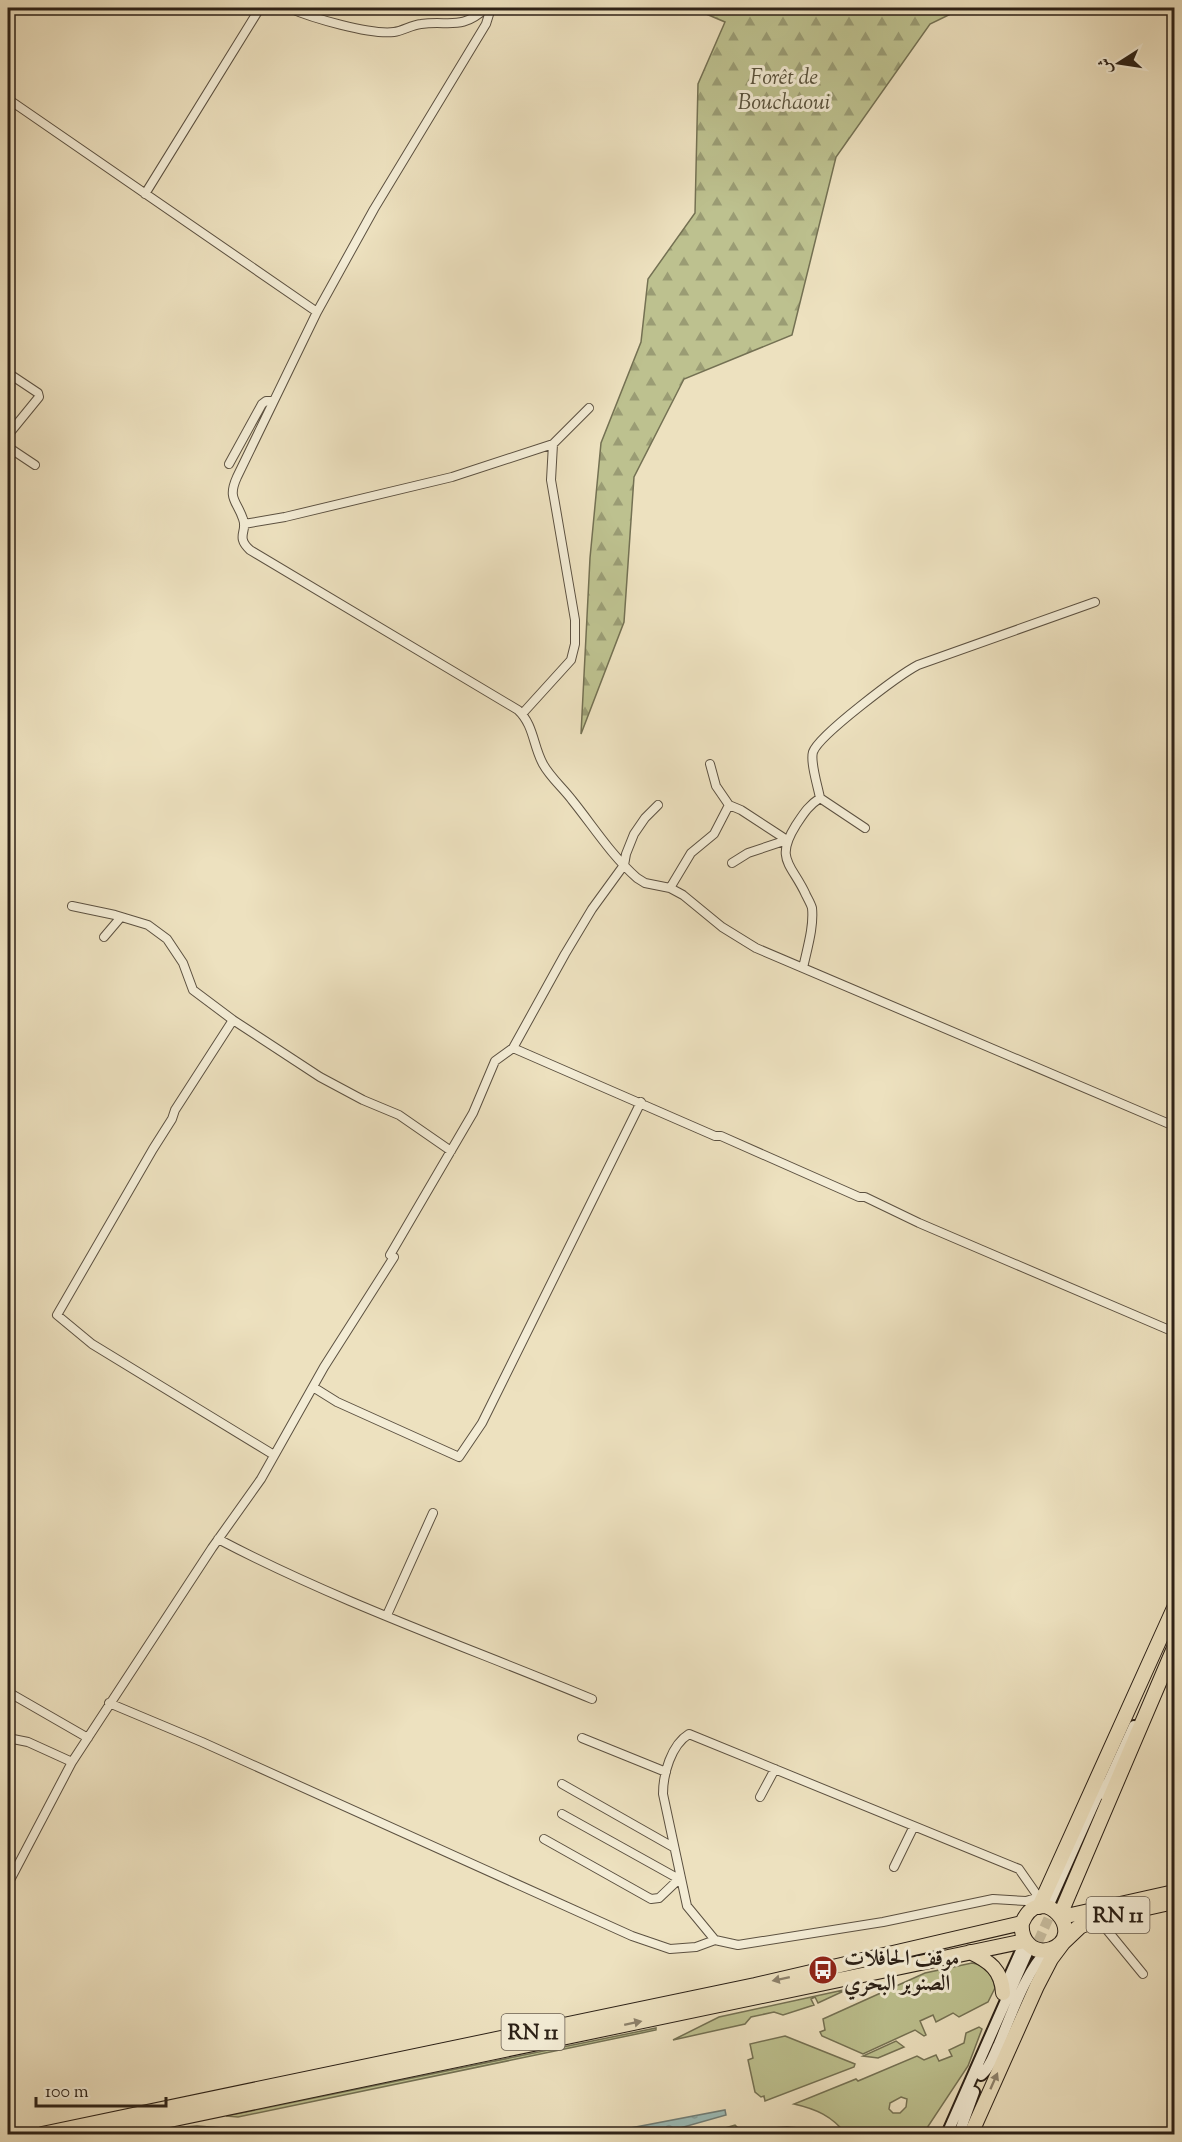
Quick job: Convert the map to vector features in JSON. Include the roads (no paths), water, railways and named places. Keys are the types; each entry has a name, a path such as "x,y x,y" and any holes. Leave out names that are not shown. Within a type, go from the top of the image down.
{"highway":[{"path":"1050,1906 1174,1608"},
{"path":"1050,1906 1065,1929 1064,1935 1055,1947 1048,1950 1028,1948 1021,1929 1022,1923 1028,1912 1050,1906 1072,1885 1174,1646"},
{"path":"1072,1885 1073,1892 1079,1901 1098,1914"},
{"name":"RN 11","path":"1064,1935 1098,1914 1174,1892"},
{"name":"RN 11","path":"1050,1906 1098,1914 1174,1902"},
{"name":"RN 11","path":"42,2134 744,1987 1022,1923"},
{"path":"971,2134 1051,1959 1063,1943 1083,1924"},
{"name":"RN 11","path":"103,2134 970,1952 1028,1948"},
{"path":"970,1952 992,1964 998,1973 1003,1993"}],"main road":[{"path":"1050,1906 1165,1660 1174,1646"},
{"path":"978,2075 975,2065 1003,1993 1028,1948"},
{"path":"959,2134 978,2075 1028,1948"},
{"path":"947,2134 978,2075 986,2071 1033,1969 1048,1950"}],"street":[{"path":"145,194 260,8"},
{"path":"290,8 364,30 393,32 421,24 465,22 486,8"},
{"path":"491,8 486,24 374,209 317,312 273,401 234,488 235,505 243,517 242,539 250,550 514,707 531,727 536,749 544,766 637,878 645,883 670,888 693,902 705,914 739,938 803,968 1174,1126"},
{"path":"8,99 317,312"},
{"path":"8,373 38,393 39,398 23,414 8,435"},
{"path":"229,464 262,404 266,401 273,401"},
{"path":"244,524 285,517 452,477 553,444 589,408"},
{"path":"522,714 571,660 575,644 575,620 551,480 553,444"},
{"path":"8,447 35,465"},
{"path":"866,828 820,798 812,756 814,748 903,673 930,660 1095,602"},
{"path":"710,764 716,786 729,805 741,810 787,840"},
{"path":"803,968 809,944 812,907 784,852 787,840 809,806 820,798"},
{"path":"8,1884 72,1762 218,1539 261,1479 473,1113 495,1061 513,1048 592,909 624,865 634,834 658,805"},
{"path":"670,888 691,853 714,834 729,805"},
{"path":"732,863 748,853 787,840"},
{"path":"72,906 148,925 167,939 183,963 193,990 233,1020 320,1077 363,1100 399,1115 451,1151"},
{"path":"105,937 121,917"},
{"path":"233,1020 176,1110 57,1315 92,1344 274,1455"},
{"path":"513,1048 859,1197 865,1197 919,1223 1174,1332"},
{"path":"313,1387 337,1401 459,1457 482,1423 641,1102"},
{"path":"387,1615 433,1513"},
{"path":"218,1539 251,1557 592,1699"},
{"path":"8,1692 88,1738"},
{"path":"109,1704 202,1742 632,1936 670,1949 696,1947 715,1940 738,1945 883,1922 993,1899 1026,1901 1050,1906"},
{"path":"715,1940 687,1906 663,1794 663,1778 680,1739 689,1734 1019,1869 1050,1906"},
{"path":"8,1738 28,1742 72,1762"},
{"path":"582,1738 666,1772"},
{"path":"760,1797 776,1769"},
{"path":"562,1784 673,1847"},
{"path":"562,1814 680,1879"},
{"path":"894,1867 914,1826"},
{"path":"544,1839 651,1899 659,1898 680,1879"},
{"path":"1098,1914 1143,1974"}],"water":[{"path":"725,2110 726,2115 659,2134 599,2134"}],"tunnel":[{"path":"1032,1955 1055,1904"}],"place":[{"name":"موقف الحافلات الصنوبر البحري","path":"823,1970"}],"park label":[{"name":"Forêt de Bouchaoui","path":"784,88"}]}
